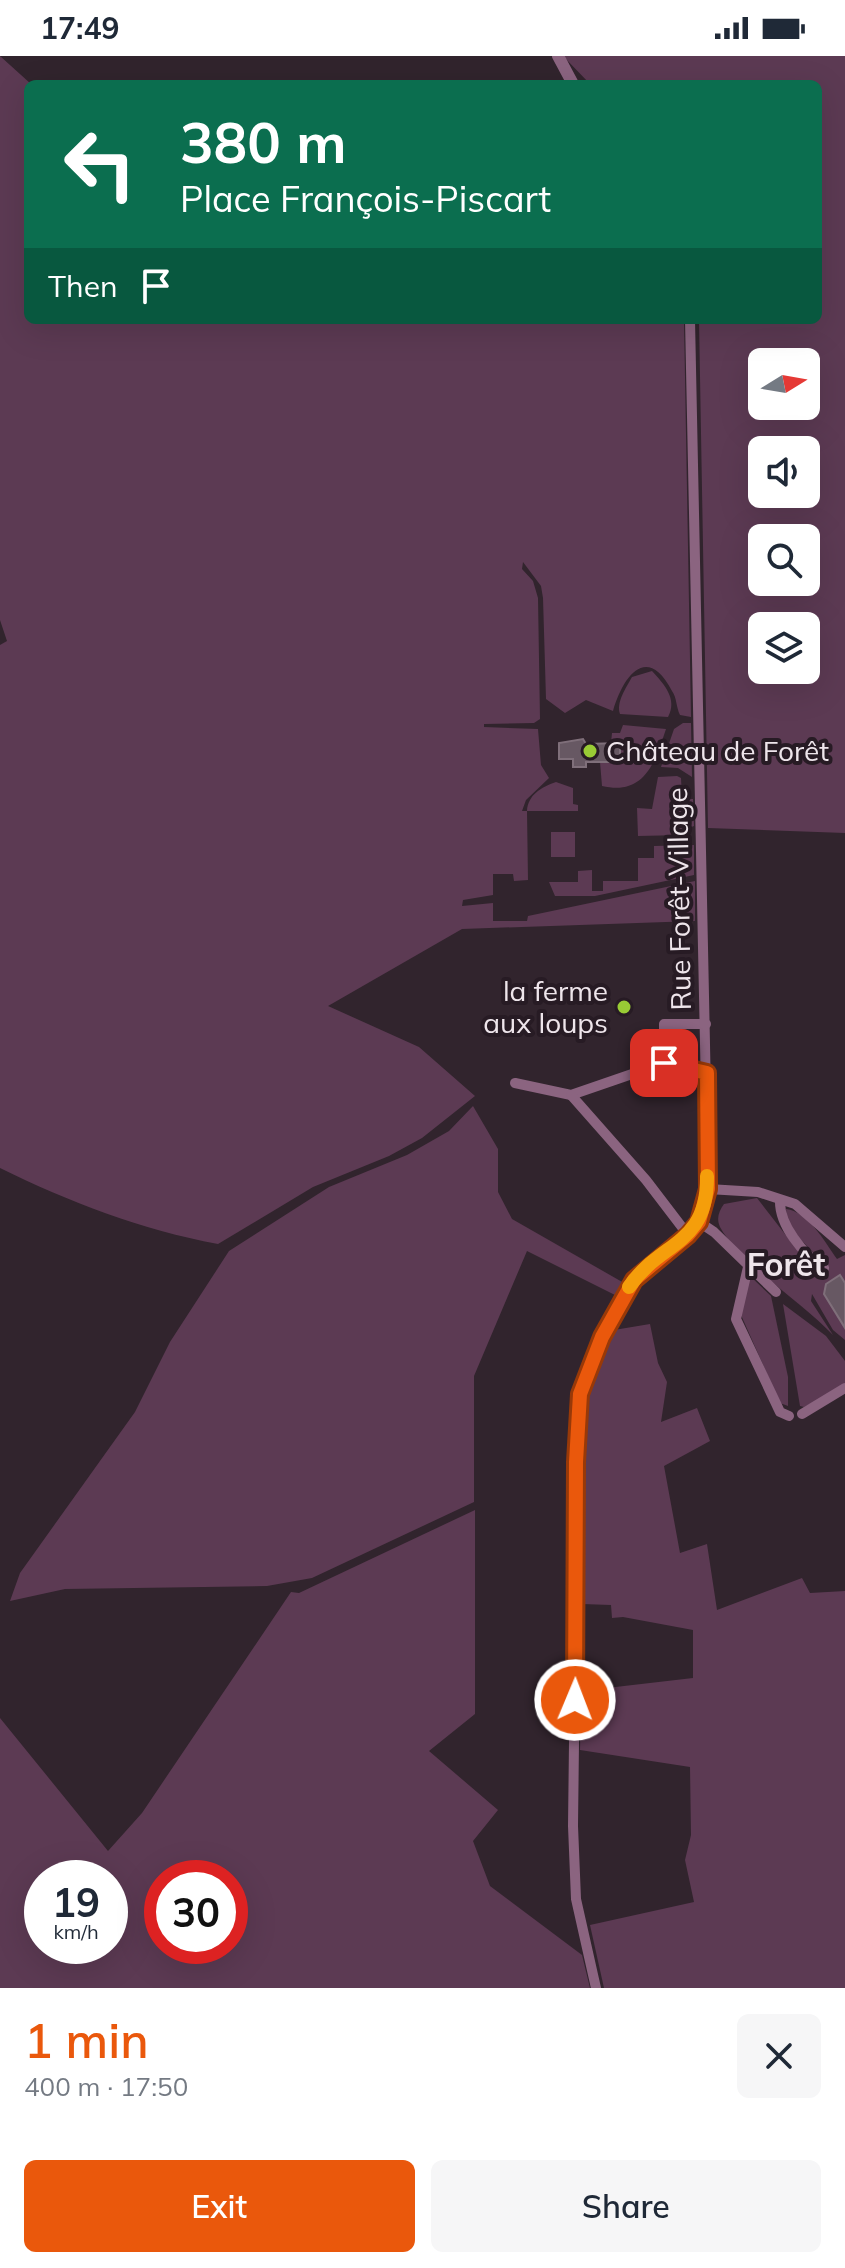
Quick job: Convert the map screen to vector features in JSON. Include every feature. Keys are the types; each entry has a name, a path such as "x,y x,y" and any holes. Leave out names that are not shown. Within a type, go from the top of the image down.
{"street":[{"path":"558,56 571,80"},
{"name":"Rue Forêt-Village","path":"596,1988 576,1899 573,1826 576,1462 580,1394 602,1337 634,1280 699,1222 708,1189 690,324"},
{"path":"664,1063 664,1024 706,1024"},
{"path":"515,1083 571,1095 664,1063 707,1073"},
{"path":"571,1095 646,1180 688,1235"},
{"path":"708,1189 758,1192 795,1204 845,1247"},
{"path":"780,1200 779,1216 824,1268"},
{"path":"699,1222 714,1232 776,1292"},
{"path":"748,1267 736,1319 780,1412 789,1416"},
{"path":"802,1414 845,1388"}],"shaded area":[{"path":"0,56 27,80 24,80 24,324 684,324 691,717 680,715 674,694 663,677 654,669 645,667 629,677 613,711 586,700 565,713 546,699 541,586 523,562 522,569 533,581 538,598 540,719 534,723 484,724 484,727 538,729 541,765 549,778 526,800 522,811 527,811 528,880 514,881 513,874 493,874 493,895 463,900 462,906 493,903 493,921 527,921 528,916 695,881 695,921 462,929 328,1006 419,1047 475,1096 422,1138 389,1156 313,1187 218,1244 106,1214 52,1192 0,1168 0,645 7,641 0,620"},
{"path":"563,56 845,56 845,833 708,828 699,324 822,324 822,80 586,80"},
{"path":"652,671 670,698 668,717 620,714 620,700 632,677"},
{"path":"683,723 691,723 692,777 678,768 661,767 674,729"},
{"path":"623,725 666,729 646,774 629,786 602,786 600,762 620,761 620,743 611,743 612,733 620,733"},
{"path":"658,777 681,778 682,799 693,799 694,826 686,829 683,835 638,836 637,808 652,809"},
{"path":"556,782 573,788 573,804 578,805 578,811 527,811 533,796 545,786"},
{"path":"551,832 575,832 575,857 551,857"},
{"path":"694,845 694,875 595,896 555,896 549,882 578,882 578,871 592,870 592,891 603,891 603,881 638,881 638,858 654,858 654,846"},
{"path":"473,1106 498,1149 498,1192 512,1219 624,1283 617,1296 527,1251 474,1376 474,1502 312,1578 267,1586 65,1589 10,1601 20,1573 135,1412 170,1342 229,1251 329,1187 407,1155 449,1131"},
{"path":"757,1198 816,1274 826,1266 787,1225 786,1209 809,1221 837,1259 845,1255 845,1340 833,1330 812,1294 811,1301 833,1335 741,1254 720,1227 719,1215 724,1204"},
{"path":"750,1276 771,1296 788,1377 788,1406 780,1403 741,1315"},
{"path":"783,1304 826,1336 845,1361 845,1383 840,1389 804,1407 800,1406"},
{"path":"650,1324 658,1363 667,1382 661,1422 697,1408 710,1441 664,1466 680,1553 707,1544 717,1610 802,1578 810,1593 845,1591 845,1988 604,1988 590,1925 694,1902 685,1860 691,1835 690,1767 580,1750 581,1691 693,1678 693,1630 623,1617 612,1618 611,1605 582,1604 583,1397 614,1330"},
{"path":"475,1510 475,1714 429,1751 498,1810 473,1841 490,1886 582,1955 590,1988 0,1988 0,1718 108,1851 142,1813 291,1592 299,1593"}],"building":[{"name":"Château de Forêt","path":"583,739 586,744 620,743 620,762 586,762 586,767 573,767 573,759 559,759 559,743"},
{"path":"840,1275 845,1283 845,1328 824,1294 826,1284"}],"slow traffic":[{"path":"629,1287 699,1222 708,1189 707,1176"}],"place":[{"name":"Château de Forêt","path":"590,751"},
{"name":"la ferme aux loups","path":"624,1007"}],"district":[{"name":"Forêt","path":"786,1265"}],"route":[{"path":"575,1700 576,1462 580,1394 588,1367 615,1309 634,1280 699,1222 708,1189 707,1073 664,1063"}]}
